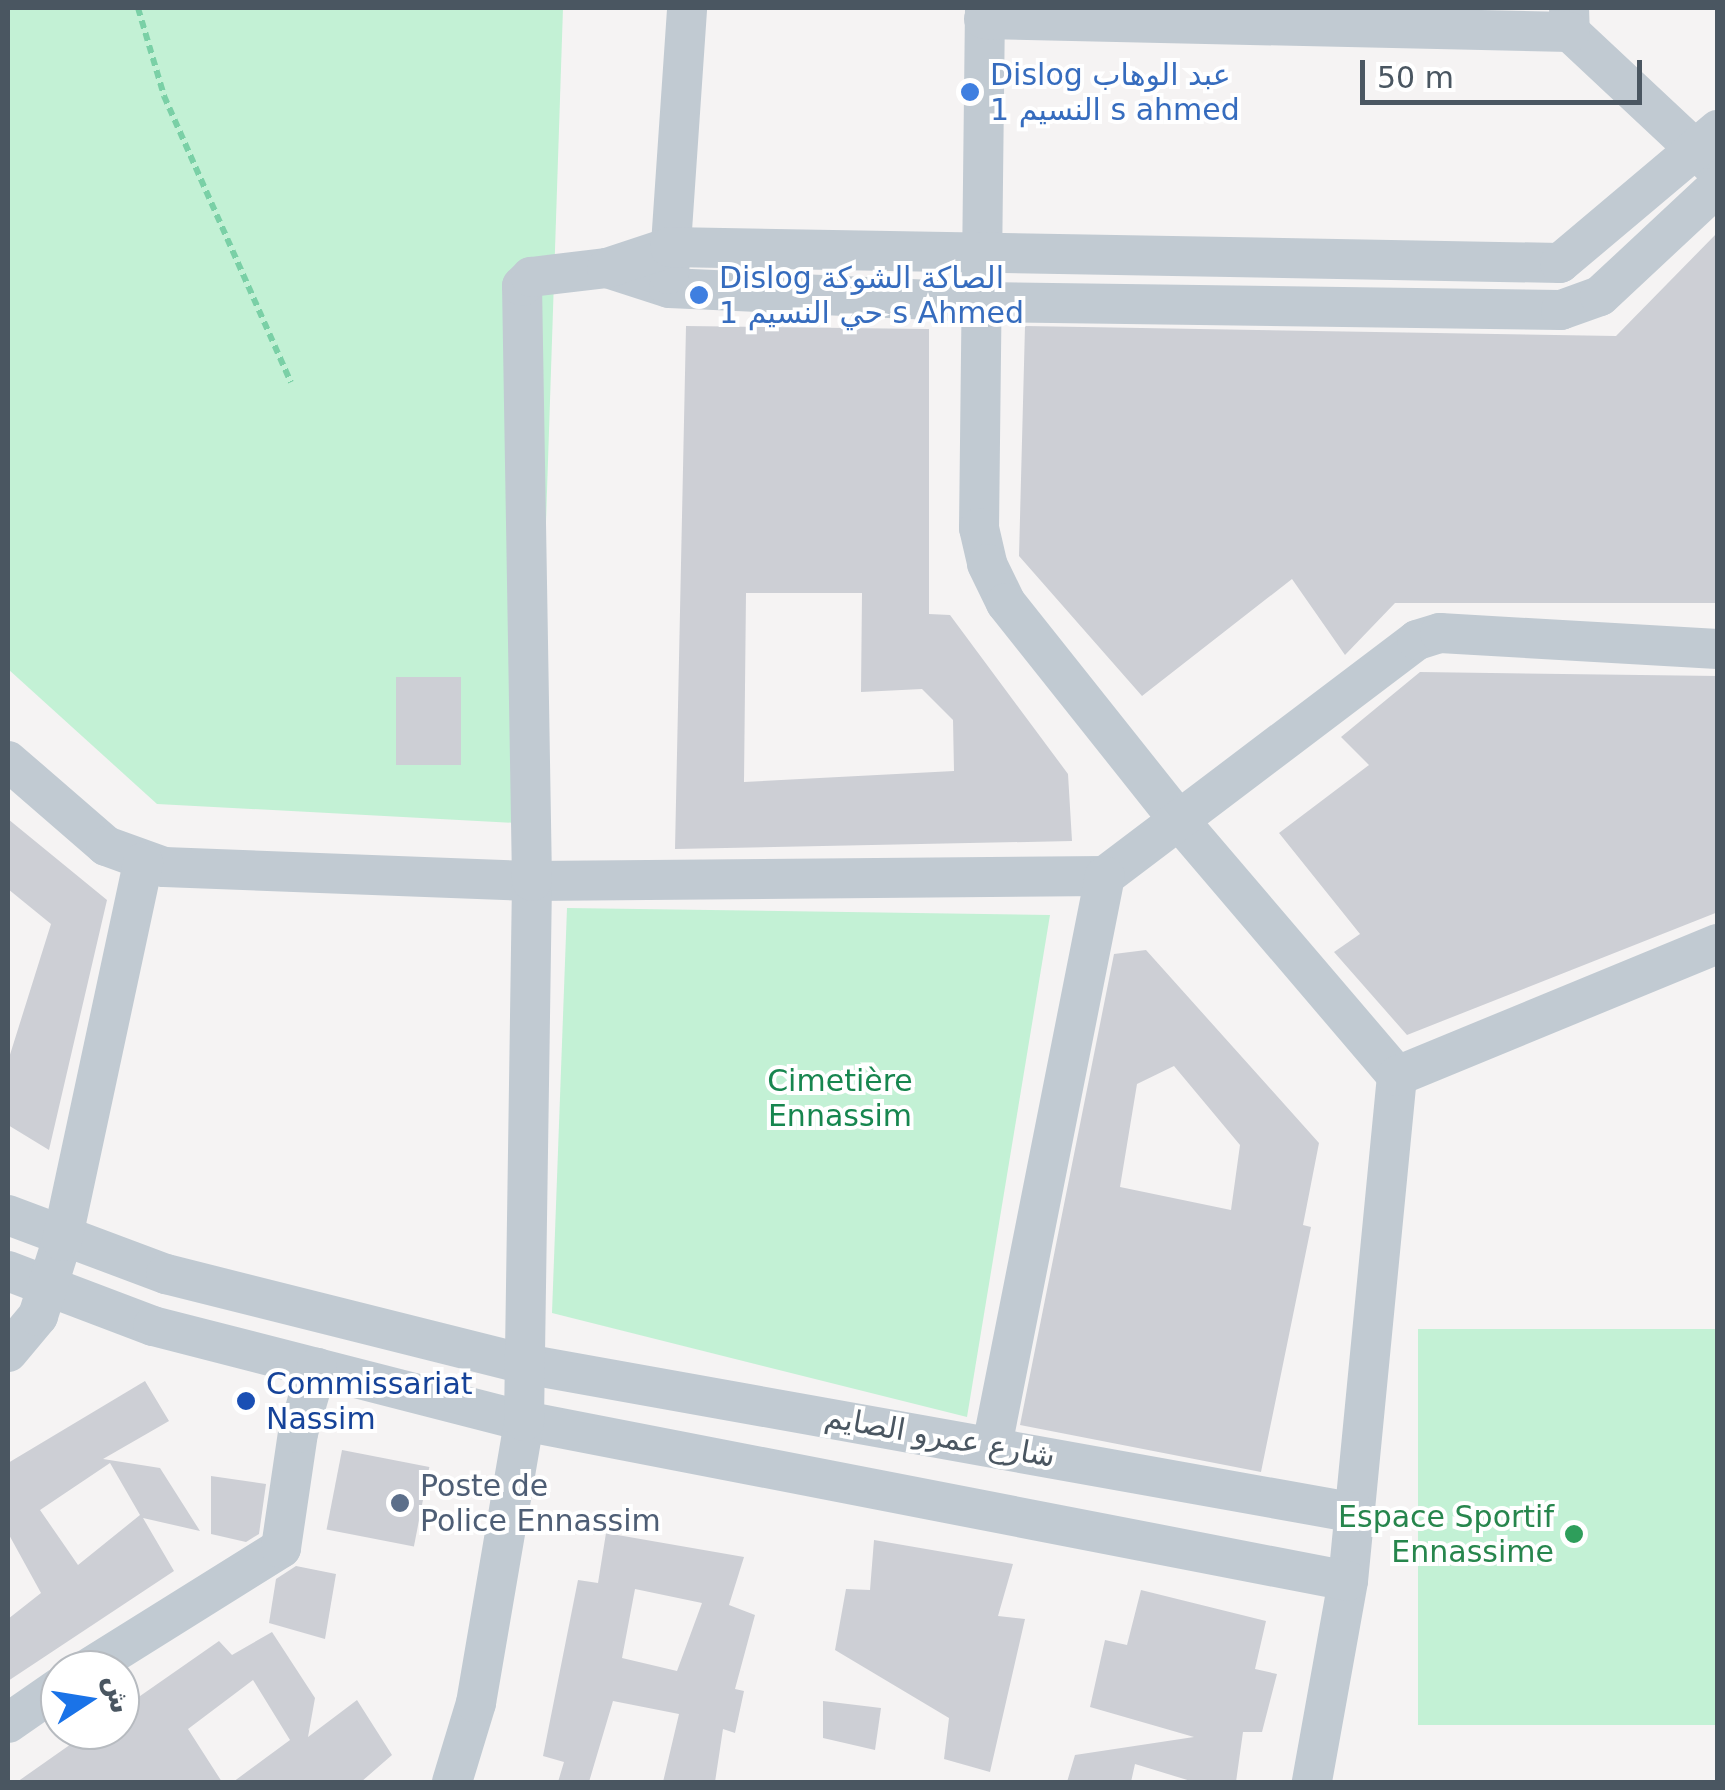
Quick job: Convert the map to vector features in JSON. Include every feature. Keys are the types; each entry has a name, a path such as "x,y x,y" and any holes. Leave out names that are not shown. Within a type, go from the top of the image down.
{"street":[{"path":"669,288 687,8"},
{"path":"452,1782 476,1703 524,1421 532,881 518,304 531,276 606,268 670,246 984,258 1560,263 1710,150 1569,20 984,13 984,258 980,528 986,564 1006,603 1182,824 1397,1076 1348,1580 1312,1782"},
{"path":"606,268 669,288 982,302 1561,310 1600,296 1718,186"},
{"path":"8,761 106,846 143,864 532,881 1105,876 1182,824 1417,640 1440,633 1718,649"},
{"path":"8,1352 38,1316 62,1241 143,864"},
{"path":"992,1446 1105,876"},
{"path":"1397,1076 1718,944"},
{"name":"شارع عمرو الصايم","path":"8,1214 62,1241 525,1364 1356,1512"},
{"name":"شارع عمرو الصايم","path":"8,1271 47,1290 318,1368 524,1421 1348,1580"},
{"path":"118,1650 282,1548 298,1433 318,1368"},
{"path":"8,1723 40,1701"}],"path":[{"path":"138,8 164,96 291,382"}],"green space":[{"path":"8,8 563,8 536,824 157,804 8,669"},
{"name":"Cimetière Ennassim","path":"567,908 1050,915 967,1417 552,1313"},
{"name":"Espace Sportif Ennassime","path":"1418,1329 1717,1329 1717,1725 1418,1725"}],"building":[{"path":"1718,232 1718,603 1395,603 1345,655 1292,579 1142,696 1019,556 1025,326 1616,336"},
{"path":"686,326 929,329 929,614 950,615 1068,774 1072,841 675,849","holes":["746,593 862,593 861,692 922,689 953,720 954,771 744,782"]},
{"path":"1420,672 1718,676 1718,912 1407,1035 1334,952 1360,934 1279,833 1369,765 1341,737"},
{"path":"396,677 461,677 461,765 396,765"},
{"path":"8,819 107,900 49,1150 8,1125 8,1061 51,924 8,889"},
{"path":"1146,950 1319,1143 1303,1225 1311,1227 1261,1472 1020,1425 1114,954","holes":["1174,1066 1240,1145 1231,1210 1120,1187 1137,1084"]},
{"path":"145,1381 169,1421 103,1459 160,1468 200,1531 143,1518 174,1571 55,1650 40,1650 40,1660 8,1681 8,1619 41,1593 8,1533 8,1463","holes":["110,1463 140,1515 78,1565 40,1510"]},
{"name":"Poste de Police Ennassim","path":"342,1450 429,1467 414,1546 327,1530"},
{"path":"211,1476 266,1484 259,1534 246,1542 211,1534"},
{"path":"606,1533 744,1557 729,1605 755,1615 735,1689 744,1691 735,1733 723,1729 715,1782 663,1782 679,1714 613,1701 589,1782 558,1782 564,1762 543,1756 578,1580 598,1583","holes":["635,1589 702,1603 677,1671 622,1658"]},
{"path":"874,1540 1013,1564 998,1616 1025,1619 990,1772 944,1759 949,1718 835,1650 846,1589 870,1590"},
{"path":"296,1566 336,1574 325,1639 269,1623 276,1579"},
{"path":"1141,1590 1266,1621 1255,1669 1277,1674 1262,1732 1243,1732 1236,1782 1194,1782 1135,1764 1131,1782 1067,1782 1075,1755 1194,1737 1090,1707 1105,1640 1127,1645"},
{"path":"272,1632 315,1698 308,1737 357,1700 392,1755 361,1782 233,1782 290,1740 253,1680 188,1729 222,1782 17,1782 63,1750 140,1750 140,1696 219,1641 232,1655"},
{"path":"823,1701 881,1708 875,1750 823,1738"}],"place":[{"name":"Dislog عبد الوهاب النسيم 1 s ahmed","path":"970,92"},
{"name":"Dislog الصاكة الشوكة حي النسيم 1 s Ahmed","path":"699,295"},
{"name":"Commissariat Nassim","path":"246,1401"},
{"name":"Poste de Police Ennassim","path":"400,1503"},
{"name":"Espace Sportif Ennassime","path":"1574,1534"}]}
